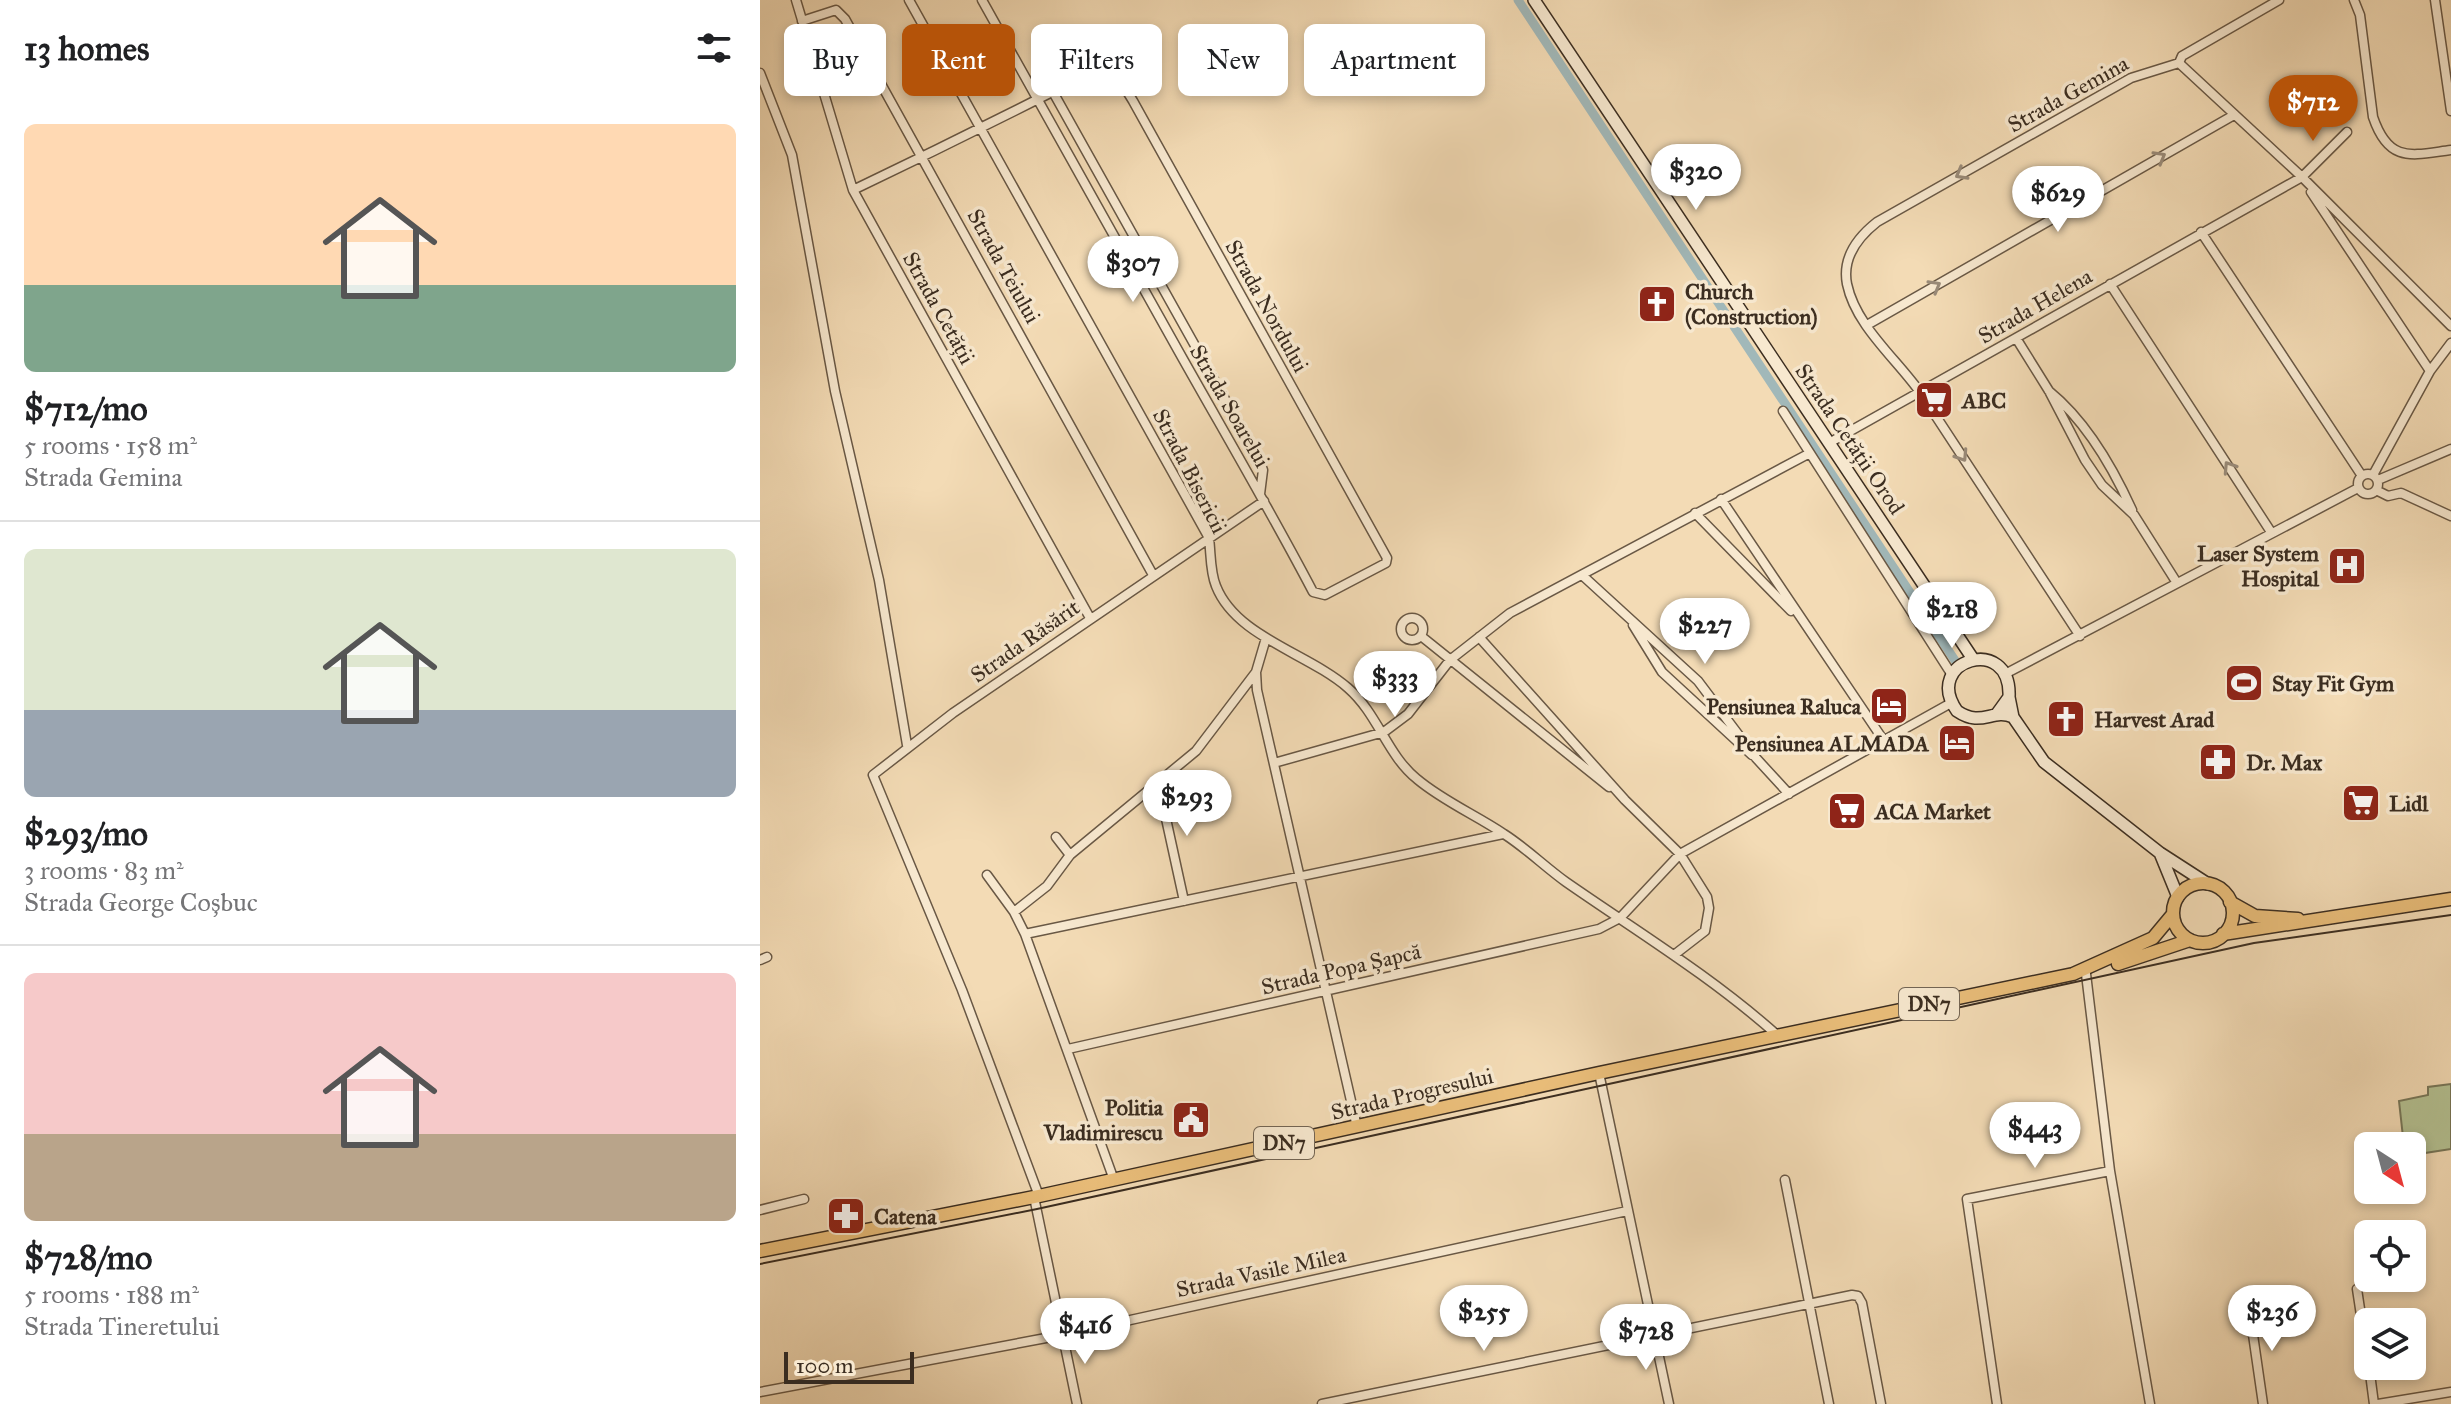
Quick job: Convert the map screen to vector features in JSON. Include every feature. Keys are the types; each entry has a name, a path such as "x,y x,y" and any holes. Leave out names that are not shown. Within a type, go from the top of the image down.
{"main road":[{"path":"2178,897 2191,886 2208,884"},
{"name":"DN7","path":"2208,884 2221,890 2230,902 2255,916 2309,920"},
{"name":"DN7","path":"2173,914 2178,897"},
{"name":"DN7","path":"2190,940 2208,942 2223,934 2451,899"},
{"path":"2223,934 2231,919 2230,902"},
{"name":"Strada Progresului","path":"2079,974 2153,938 2173,914"},
{"path":"2173,914 2180,932 2190,940"},
{"name":"Strada Progresului","path":"760,1251 1036,1197 1599,1073 2079,974 2190,940"}],"street":[{"name":"Strada Cetății","path":"796,0 853,190 1090,618"},
{"name":"Strada Bisericii","path":"909,0 1209,538 1216,588 1241,621 1328,671 1364,703 1395,753 1416,779 1504,834 1674,955 1777,1035"},
{"name":"Strada Soarelui","path":"982,0 1313,592"},
{"name":"Strada Cetății Orod","path":"1534,0 1973,659"},
{"name":"Strada Gemina","path":"2080,636 1919,392 1867,325 1852,299 1846,275 1847,259 1867,230 2131,78 2179,63 2182,56 2279,0"},
{"path":"2354,0 2360,15 2373,117 2379,129 2396,151 2406,156 2451,150"},
{"path":"2435,0 2451,111"},
{"name":"Strada Teiului","path":"802,21 833,10 840,11 1153,575"},
{"path":"2179,63 2302,177 2451,326"},
{"path":"760,73 792,155 835,391 879,580 907,745"},
{"name":"Strada Nordului","path":"853,190 1042,96"},
{"name":"Strada Soarelui","path":"1055,96 1259,460 1263,470 1262,498"},
{"name":"Strada Nordului","path":"1129,96 1387,558 1386,563 1325,595 1313,592"},
{"path":"1867,325 2234,115"},
{"name":"Strada Helena","path":"1829,443 2302,177 2347,132"},
{"path":"2302,177 2430,371"},
{"path":"1116,240 1131,232"},
{"path":"2201,232 2362,476 2376,482 2388,496 2401,493 2451,516"},
{"path":"2110,284 2271,532"},
{"path":"2016,338 2049,391 2069,434 2102,485 2134,515"},
{"path":"2358,488 2366,495 2376,482 2430,371 2451,343"},
{"path":"2049,391 2062,401 2101,453 2134,515 2177,583"},
{"path":"1783,411 1952,675"},
{"path":"2376,482 2451,449"},
{"path":"1274,763 1384,732 1408,714 1450,660 1510,613 1810,453"},
{"path":"2005,674 2358,488 2362,476"},
{"name":"Strada Răsărit","path":"1036,1197 962,990 873,778 875,771 907,745 1209,538 1262,498"},
{"path":"1721,499 1884,741"},
{"path":"1695,513 1805,626"},
{"path":"1582,575 1698,681 1756,758"},
{"path":"1630,619 1662,672 1756,758 1789,794"},
{"path":"1421,636 1625,800"},
{"path":"1479,637 1625,800 1680,854 1707,897 1709,908 1705,931 1674,955"},
{"path":"1014,912 1047,886 1070,855 1209,737 1256,672 1266,638"},
{"path":"2013,717 1996,715 1976,720 1966,717 1951,703 1948,689 1952,675 1973,659 1991,662 2005,674 2013,717 2044,762 2160,853 2208,884"},
{"path":"1256,672 1257,690 1357,1127"},
{"path":"1996,715 2009,697"},
{"path":"1620,918 1680,854 1951,703"},
{"path":"1158,782 1184,901"},
{"path":"1025,934 1504,834"},
{"path":"1056,837 1070,855"},
{"path":"2160,853 2178,897"},
{"path":"987,875 1014,912 1025,934 1114,1180"},
{"name":"Strada Popa Șapcă","path":"1068,1049 1599,929 1620,918"},
{"path":"2079,974 2150,1404"},
{"path":"1599,1073 1669,1404"},
{"path":"1997,1404 1967,1199 2110,1171"},
{"path":"1785,1180 1829,1404"},
{"path":"1036,1197 1077,1404"},
{"path":"760,1210 804,1199"},
{"name":"Strada Vasile Milea","path":"760,1392 1062,1335 1627,1211"},
{"path":"1322,1404 1653,1334 1858,1296 1862,1303 1881,1404"},
{"path":"2249,1307 2263,1404"},
{"path":"2371,1380 2376,1404 2451,1392"}],"green space":[{"path":"2451,1084 2451,1149 2426,1153 2426,1132 2402,1132 2399,1101 2428,1095 2428,1087"}],"waterway":[{"path":"1518,0 1956,662"}],"tram line":[{"path":"760,1264 1037,1209 2254,943 2451,915"}],"place":[{"name":"Church (Construction)","path":"1657,304"},
{"name":"ABC","path":"1934,400"},
{"name":"Laser System Hospital","path":"2347,566"},
{"name":"Stay Fit Gym","path":"2244,683"},
{"name":"Pensiunea Raluca","path":"1889,706"},
{"name":"Harvest Arad","path":"2066,719"},
{"name":"Pensiunea ALMADA","path":"1957,743"},
{"name":"Dr. Max","path":"2218,762"},
{"name":"Lidl","path":"2361,803"},
{"name":"ACA Market","path":"1847,811"},
{"name":"Politia Vladimirescu","path":"1191,1120"},
{"name":"Catena","path":"846,1216"}]}
